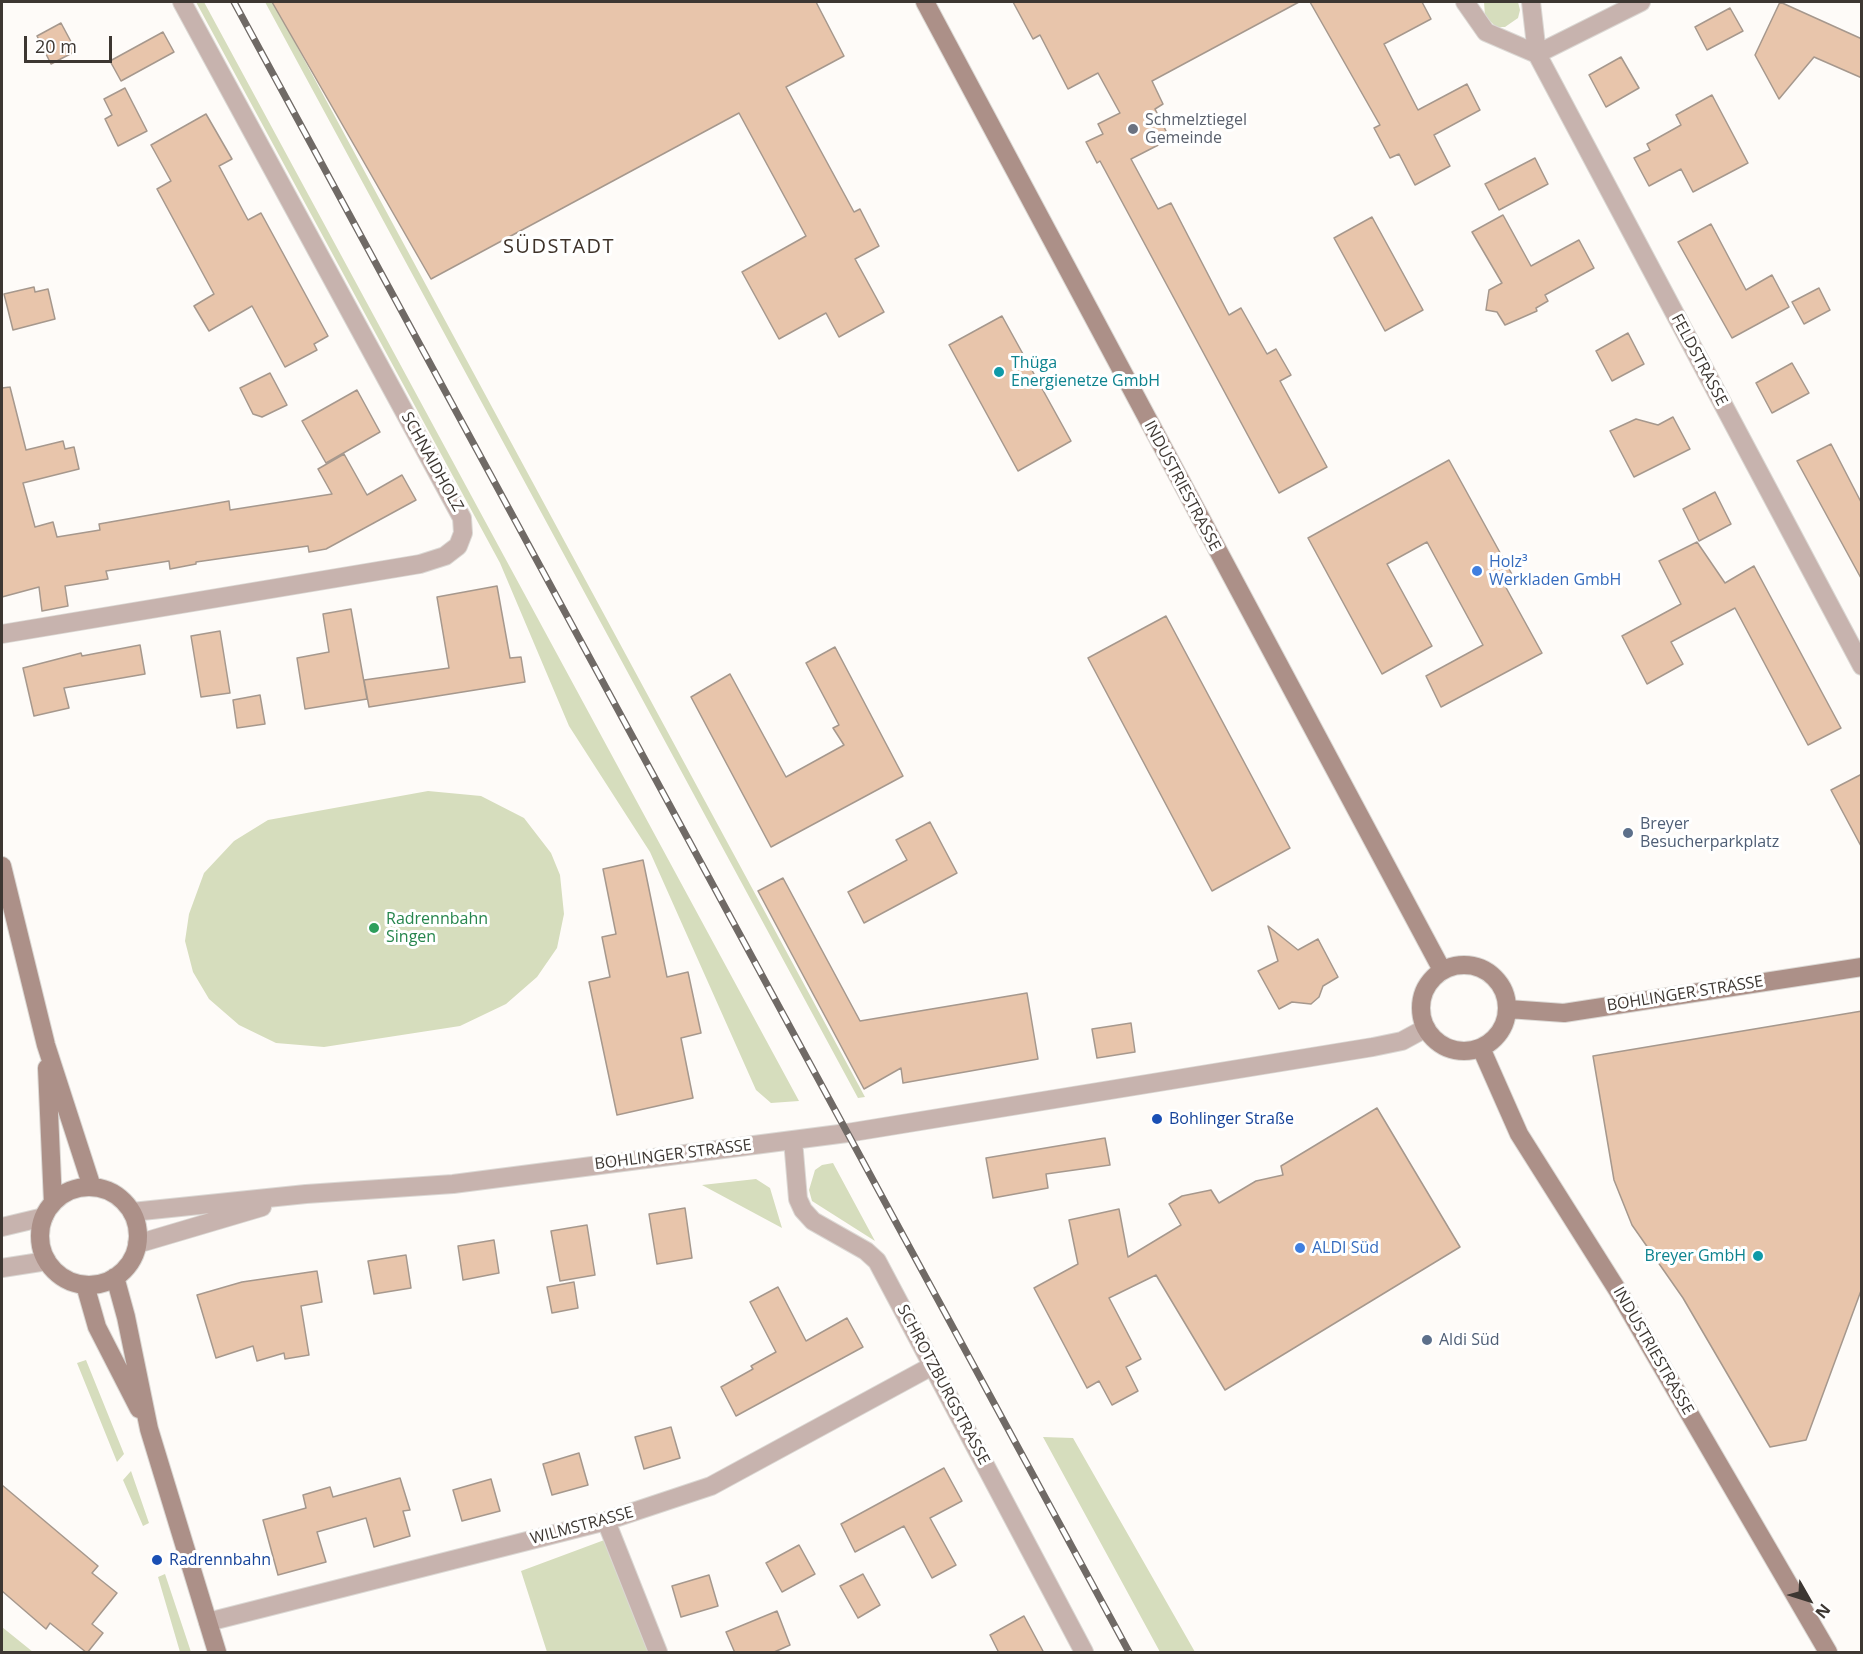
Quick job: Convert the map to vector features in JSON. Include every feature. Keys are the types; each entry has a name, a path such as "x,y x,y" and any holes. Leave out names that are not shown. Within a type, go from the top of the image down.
{"street":[{"name":"SCHNAIDHOLZ","path":"2,634 420,564 445,556 458,546 463,533 462,518 182,2"},
{"name":"INDUSTRIESTRASSE","path":"924,2 1442,970"},
{"path":"1465,2 1486,32 1537,54 1641,2"},
{"name":"FELDSTRASSE","path":"1531,2 1537,54 1862,666"},
{"path":"2,866 46,1045 92,1187"},
{"path":"1461,964 1476,966 1489,972 1503,989 1508,1010 1500,1032 1481,1048 1457,1051 1445,1047 1426,1028 1421,1008 1428,984 1442,970 1461,964"},
{"name":"BOHLINGER STRASSE","path":"1508,1010 1564,1013 1862,967"},
{"name":"BOHLINGER STRASSE","path":"132,1212 306,1194 453,1184 793,1140 1164,1083 1361,1049 1402,1041 1426,1028"},
{"path":"2,1227 48,1210 64,1194 92,1187 116,1195 132,1212 138,1228 138,1244 130,1263 115,1277 101,1284 85,1285 63,1278 47,1261 40,1240 48,1210 46,1045"},
{"name":"INDUSTRIESTRASSE","path":"1481,1048 1519,1134 1618,1291 1828,1653"},
{"name":"SCHROTZBURGSTRASSE","path":"793,1140 798,1198 803,1210 813,1221 866,1251 877,1261 1083,1653"},
{"name":"BOHLINGER STRASSE","path":"138,1244 306,1194"},
{"path":"2,1268 47,1261"},
{"path":"115,1277 126,1317 149,1429 217,1653"},
{"path":"85,1285 97,1327 149,1429"},
{"name":"WILMSTRASSE","path":"208,1622 606,1521 711,1486 932,1366"},
{"path":"606,1521 658,1653"}],"green space":[{"path":"196,2 204,2 799,1101 771,1103 756,1090 650,852 569,726 500,563"},
{"path":"265,2 273,2 865,1097 858,1098"},
{"path":"1484,2 1518,2 1520,10 1518,18 1505,27 1496,27 1485,16"},
{"name":"Radrennbahn Singen","path":"428,791 481,796 524,818 551,853 560,875 564,914 557,948 537,977 506,1004 460,1026 324,1047 276,1043 239,1025 209,999 193,972 185,941 189,914 204,873 234,841 268,820"},
{"path":"833,1163 875,1241 812,1201 809,1190 815,1170 822,1165"},
{"path":"756,1179 770,1188 782,1228 702,1185"},
{"path":"86,1360 124,1454 117,1462 77,1363"},
{"path":"1043,1437 1073,1438 1195,1652 1160,1652"},
{"path":"131,1471 149,1523 143,1526 123,1480"},
{"path":"607,1539 649,1652 547,1652 521,1571"},
{"path":"165,1574 191,1652 180,1652 158,1577"},
{"path":"2,1627 33,1652 2,1652"}],"building":[{"path":"272,2 816,2 844,56 786,87 854,212 860,209 879,246 855,259 884,312 839,337 826,313 779,339 742,272 806,236 739,113 431,279"},
{"path":"1013,2 1299,2 1152,81 1163,104 1155,109 1170,139 1131,159 1158,209 1171,203 1229,315 1241,308 1267,354 1276,349 1291,375 1280,381 1327,467 1279,493 1100,161 1097,163 1086,142 1103,134 1098,124 1120,113 1098,73 1068,89 1040,35 1033,39"},
{"path":"1310,2 1422,2 1431,19 1384,44 1418,110 1467,84 1480,110 1434,135 1450,166 1415,185 1399,154 1390,158 1374,128 1380,125"},
{"path":"1780,2 1862,39 1862,78 1814,57 1779,99 1755,55"},
{"path":"1730,8 1743,31 1707,50 1695,27"},
{"path":"61,23 76,51 51,64 37,36"},
{"path":"163,32 174,52 121,81 110,61"},
{"path":"1621,57 1639,88 1606,107 1589,75"},
{"path":"125,88 147,131 118,146 105,119 112,115 104,99"},
{"path":"1712,95 1748,163 1693,192 1681,169 1649,186 1634,158 1650,150 1647,144 1681,125 1676,115"},
{"path":"206,114 232,159 219,166 248,220 261,213 328,336 314,344 317,350 285,367 252,306 209,331 194,306 214,294 157,189 171,181 151,145"},
{"path":"1535,158 1548,184 1499,210 1485,184"},
{"path":"1503,215 1531,266 1579,240 1594,268 1545,295 1548,301 1536,308 1537,311 1505,325 1497,312 1486,310 1489,290 1502,283 1472,232"},
{"path":"1372,217 1423,310 1385,331 1334,238"},
{"path":"1711,224 1746,290 1772,275 1789,307 1732,338 1678,242"},
{"path":"34,287 35,292 48,289 55,319 13,330 4,294"},
{"path":"1819,288 1830,310 1804,324 1792,302"},
{"name":"Thüga Energienetze GmbH","path":"1002,316 1071,441 1018,471 949,345"},
{"path":"1628,333 1644,364 1612,381 1596,351"},
{"path":"1792,363 1809,393 1772,413 1756,383"},
{"path":"270,373 287,405 262,417 253,414 240,388"},
{"path":"10,387 26,450 63,441 65,449 74,447 79,469 23,483 35,527 53,522 57,537 100,530 99,524 229,501 230,510 332,494 318,469 344,454 367,495 402,475 416,500 326,549 309,552 308,546 196,562 196,564 170,569 169,561 106,571 108,579 65,586 68,606 42,611 39,587 2,597 2,388"},
{"path":"357,390 380,432 326,463 302,421"},
{"path":"1673,417 1690,449 1634,477 1610,431 1636,419 1658,425"},
{"path":"1831,444 1862,504 1862,580 1797,461"},
{"name":"Holz³ Werkladen GmbH","path":"1449,460 1514,578 1504,584 1542,653 1441,707 1426,676 1483,645 1427,542 1387,564 1432,646 1382,674 1308,538"},
{"path":"1715,492 1731,524 1699,541 1683,509"},
{"path":"1697,542 1725,583 1754,566 1841,728 1808,745 1735,608 1671,642 1683,664 1647,684 1622,636 1681,604 1659,561"},
{"path":"497,586 510,658 521,657 525,682 369,707 364,680 449,668 437,597"},
{"path":"351,609 367,699 305,709 297,658 329,652 323,614"},
{"path":"1166,616 1290,848 1212,891 1088,658"},
{"path":"220,631 230,693 201,697 191,636"},
{"path":"140,645 145,674 64,688 69,708 34,716 23,668 81,653 82,656"},
{"path":"835,647 903,776 771,847 691,697 730,674 786,777 844,745 833,728 839,725 806,663"},
{"path":"260,695 265,724 237,728 233,700"},
{"path":"1862,774 1862,848 1831,790"},
{"path":"930,822 957,873 864,923 848,892 907,860 896,840"},
{"path":"643,860 667,977 688,972 701,1033 681,1038 693,1098 617,1115 589,982 610,977 602,937 616,934 603,869"},
{"path":"783,878 860,1021 1027,993 1038,1059 903,1083 901,1068 864,1089 758,891"},
{"path":"1268,926 1298,950 1318,939 1338,977 1323,986 1319,997 1311,1004 1292,1002 1279,1009 1258,971 1278,961"},
{"name":"Breyer GmbH","path":"1862,1011 1862,1288 1806,1440 1770,1447 1683,1298 1632,1225 1614,1180 1593,1056"},
{"path":"1131,1023 1135,1052 1097,1058 1092,1029"},
{"name":"ALDI Süd","path":"1377,1108 1460,1247 1225,1390 1156,1275 1109,1298 1141,1359 1126,1367 1138,1391 1112,1405 1099,1381 1087,1388 1034,1288 1078,1264 1069,1220 1119,1209 1128,1257 1181,1225 1169,1204 1182,1196 1211,1190 1219,1203 1256,1181 1283,1175 1281,1166"},
{"path":"1105,1138 1110,1165 1046,1174 1048,1188 993,1198 986,1158"},
{"path":"685,1208 692,1258 657,1264 649,1214"},
{"path":"587,1225 595,1275 560,1281 551,1231"},
{"path":"494,1240 499,1273 463,1280 458,1246"},
{"path":"406,1255 411,1288 374,1294 368,1261"},
{"path":"317,1271 322,1302 301,1306 309,1355 285,1359 284,1353 257,1361 253,1346 216,1358 197,1295 242,1282"},
{"path":"574,1282 578,1308 552,1313 547,1287"},
{"path":"778,1287 806,1341 847,1318 863,1347 736,1416 721,1387 753,1369 751,1366 776,1352 750,1302"},
{"path":"671,1427 680,1458 644,1469 635,1437"},
{"path":"579,1453 588,1485 552,1495 543,1464"},
{"path":"944,1468 962,1501 930,1518 956,1565 932,1578 904,1526 855,1552 841,1524"},
{"path":"400,1478 410,1510 403,1511 410,1536 374,1547 366,1518 317,1532 326,1562 278,1575 263,1520 306,1508 303,1495 330,1487 333,1497"},
{"path":"491,1479 500,1511 462,1521 453,1490"},
{"path":"2,1485 98,1566 92,1573 117,1593 92,1624 103,1633 87,1653 50,1623 46,1629 2,1591"},
{"path":"799,1545 815,1574 782,1592 766,1563"},
{"path":"863,1574 880,1605 858,1618 840,1586"},
{"path":"709,1575 718,1606 681,1617 672,1586"},
{"path":"777,1611 790,1645 772,1653 735,1653 726,1632"},
{"path":"1024,1616 1044,1653 999,1653 990,1635"}],"railway":[{"path":"234,2 1129,1652"}],"place":[{"name":"Schmelztiegel Gemeinde","path":"1133,129"},
{"name":"Thüga Energienetze GmbH","path":"999,372"},
{"name":"Holz³ Werkladen GmbH","path":"1477,571"},
{"name":"Breyer Besucherparkplatz","path":"1628,833"},
{"name":"Radrennbahn Singen","path":"374,928"},
{"name":"Bohlinger Straße","path":"1157,1119"},
{"name":"ALDI Süd","path":"1300,1248"},
{"name":"Breyer GmbH","path":"1758,1256"},
{"name":"Aldi Süd","path":"1427,1340"},
{"name":"Radrennbahn","path":"157,1560"}],"district":[{"name":"SÜDSTADT","path":"559,247"}]}
